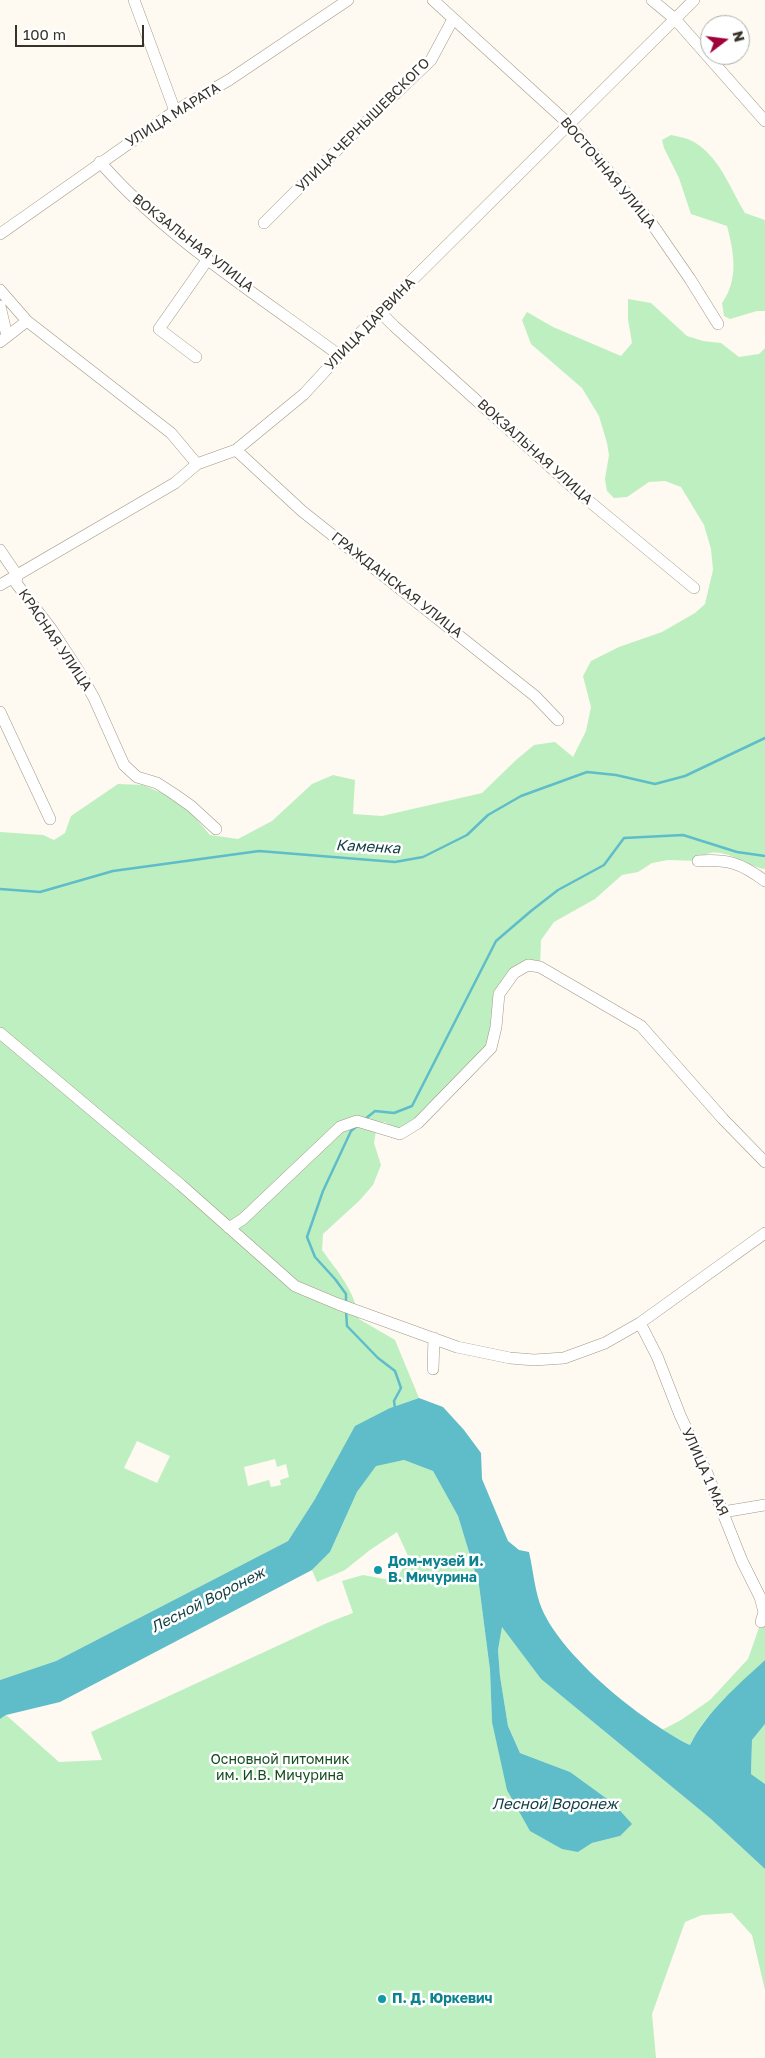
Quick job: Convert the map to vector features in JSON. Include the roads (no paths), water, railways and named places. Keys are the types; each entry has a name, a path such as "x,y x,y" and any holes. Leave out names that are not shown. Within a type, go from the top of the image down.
{"street":[{"path":"134,0 175,111"},
{"name":"УЛИЦА МАРАТА","path":"0,234 175,111 229,80 348,0"},
{"name":"ВОСТОЧНАЯ УЛИЦА","path":"432,0 570,125 650,221 718,324"},
{"path":"652,0 675,19 765,121"},
{"name":"УЛИЦА ДАРВИНА","path":"0,585 176,483 197,464 236,450 264,429 304,394 380,312 694,0"},
{"name":"УЛИЦА ЧЕРНЫШЕВСКОГО","path":"264,223 348,138 430,60 453,19"},
{"name":"ВОКЗАЛЬНАЯ УЛИЦА","path":"100,162 145,209 208,259 339,355"},
{"path":"196,357 159,329 208,259"},
{"path":"0,290 27,321 171,434 197,464"},
{"path":"0,306 4,339"},
{"name":"ВОКЗАЛЬНАЯ УЛИЦА","path":"380,312 578,492 694,588"},
{"path":"4,339 27,321"},
{"name":"ГРАЖДАНСКАЯ УЛИЦА","path":"236,450 302,511 535,696 558,720"},
{"name":"КРАСНАЯ УЛИЦА","path":"0,550 17,574 16,583 52,630 94,698 124,765 137,777 157,783 174,794 191,806 216,829"},
{"path":"0,712 50,819"},
{"path":"698,860 734,862 765,881"},
{"path":"229,1228 243,1219 340,1127 357,1121 400,1134 418,1123 492,1048 499,994 514,973 528,965 540,967 641,1026 723,1119 765,1162"},
{"path":"0,1033 181,1185 295,1286 338,1304 456,1346 510,1358 534,1360 564,1358 605,1343 640,1323 765,1233"},
{"name":"УЛИЦА 1 МАЯ","path":"640,1323 657,1356 742,1561 760,1596 764,1612 761,1622"},
{"path":"433,1369 434,1338"},
{"path":"723,1512 765,1505"}],"water":[{"name":"Лесной Воронеж","path":"419,1398 443,1407 464,1430 481,1453 482,1479 508,1541 519,1550 529,1552 540,1603 552,1628 567,1648 586,1668 628,1705 671,1735 690,1745 714,1710 765,1660 765,1724 752,1740 751,1774 765,1784 765,1869 711,1819 541,1679 502,1627 498,1650 500,1676 508,1726 520,1753 570,1772 614,1804 632,1824 620,1836 592,1843 578,1852 562,1849 530,1831 507,1790 492,1722 490,1670 479,1585 458,1516 433,1471 404,1460 376,1466 357,1492 330,1552 312,1570 60,1702 6,1715 0,1719 0,1680 56,1661 288,1541 315,1499 355,1426 390,1408"}],"waterway":[{"name":"Каменка","path":"0,889 40,892 113,871 259,851 395,862 423,857 467,835 488,815 521,796 587,772 616,775 655,784 685,776 765,738"},
{"path":"364,1120 375,1111 394,1113 412,1106 496,941 558,890 604,865 624,838 683,835 737,852 765,856"},
{"path":"346,1303 346,1294 315,1257 307,1237 323,1191 351,1131 356,1127"},
{"path":"346,1311 347,1326 378,1358 395,1371 401,1388 394,1401 395,1408"}],"place":[{"name":"Дом-музей И. В. Мичурина","path":"378,1570"},
{"name":"П. Д. Юркевич","path":"382,1999"}],"park label":[{"name":"Основной питомник им. И.В. Мичурина","path":"280,1768"}]}
